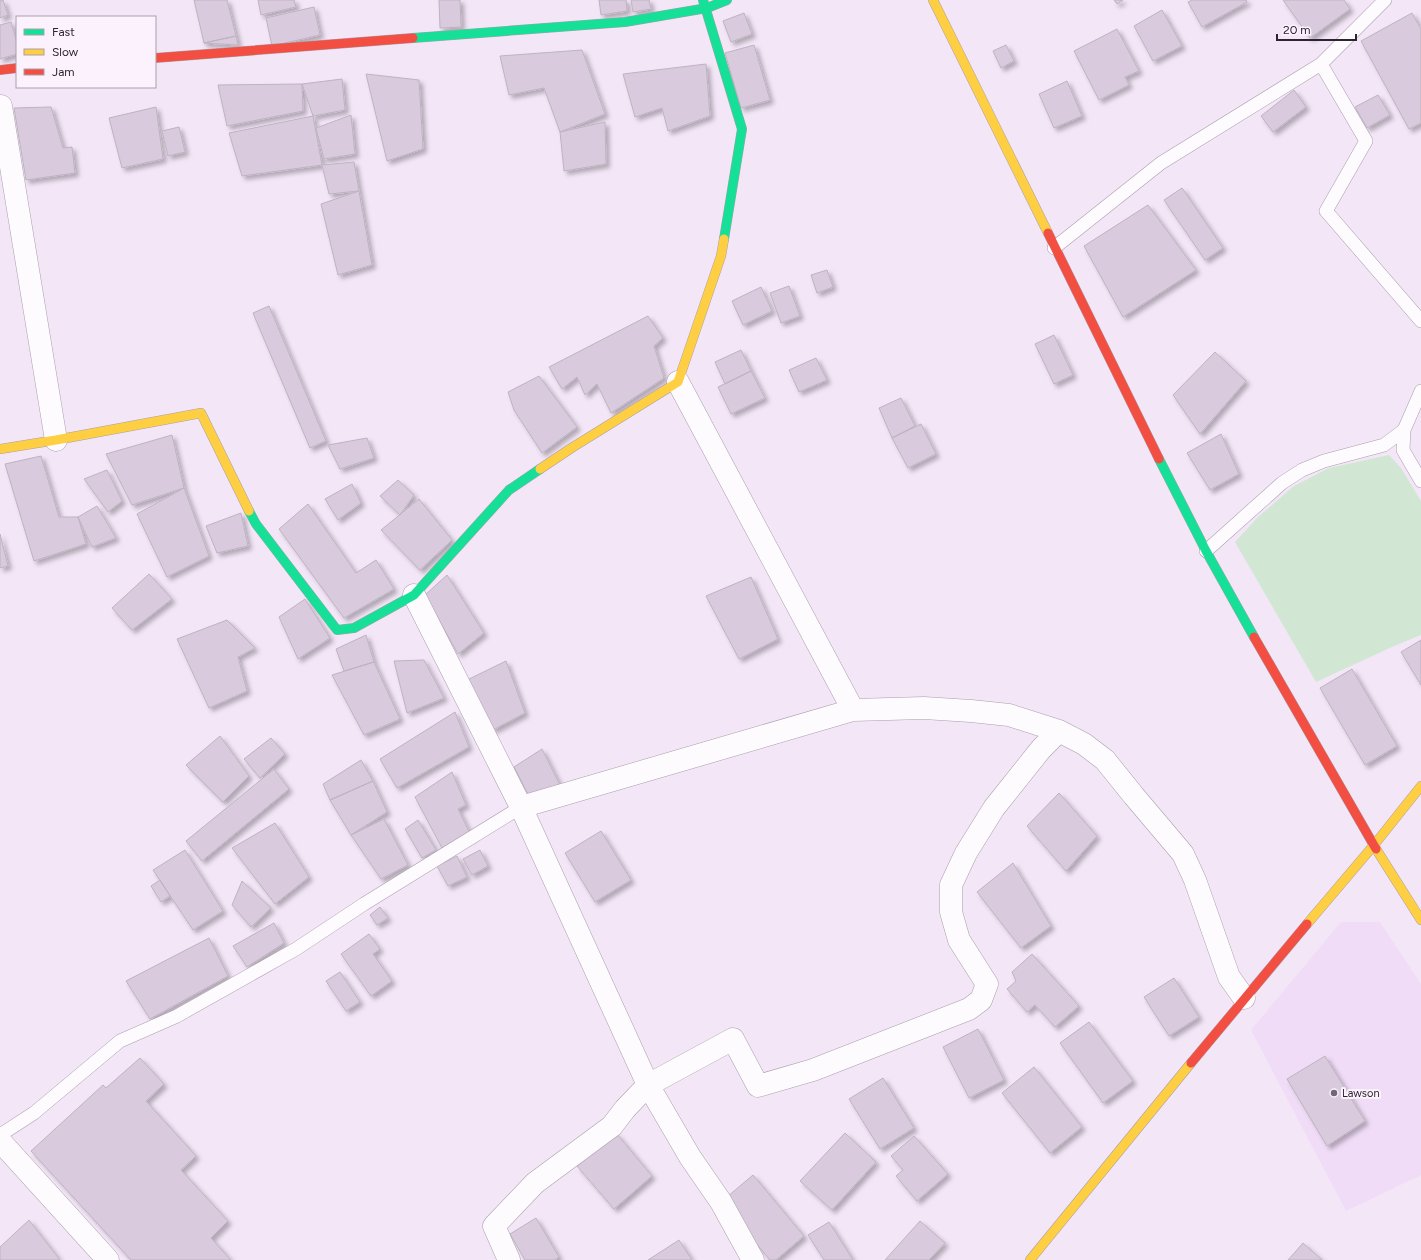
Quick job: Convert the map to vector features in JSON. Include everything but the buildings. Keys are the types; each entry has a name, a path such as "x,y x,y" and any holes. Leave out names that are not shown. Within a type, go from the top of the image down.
{"street":[{"path":"156,58 625,22 727,0"},
{"path":"933,0 1152,446 1206,551 1374,845 1421,920"},
{"path":"0,450 201,413 256,524 337,630 354,628 414,595 509,490 573,447 678,382 721,256 742,129 705,4"},
{"path":"0,70 16,68"},
{"path":"1,106 56,440"},
{"path":"678,382 852,710"},
{"path":"414,595 521,807 648,1085 690,1157 721,1202 753,1260"},
{"path":"521,807 852,710 924,708 1009,715 1059,731 1084,744 1106,760 1183,854 1195,880 1229,977 1244,998"},
{"path":"509,1260 494,1226 535,1183 612,1126 625,1109 648,1085 733,1039 758,1086 813,1070 969,1009 981,1000 987,984 959,940 951,912 951,886 966,853 994,808 1041,749 1059,731"},
{"path":"1030,1260 1244,998 1374,845 1421,786"},
{"path":"0,1141 108,1260"}],"lane":[{"path":"1054,248 1161,163 1321,64 1385,0"},
{"path":"1321,64 1366,141 1326,211 1421,321"},
{"path":"1421,391 1404,430 1403,450 1421,481"},
{"path":"1206,551 1282,482 1302,470 1324,461 1384,445 1404,430"},
{"path":"0,1135 34,1113 120,1041 177,1016 296,948 521,807"}],"shaded area":[{"path":"1341,922 1380,922 1421,984 1421,1175 1346,1211 1251,1030"}],"green space":[{"path":"1389,455 1401,468 1421,501 1421,635 1316,682 1235,542 1258,517 1294,486 1329,468"}],"traffic: fast":[{"path":"703,0 742,129 724,239"},
{"path":"413,38 625,22 707,8 727,0"},
{"path":"1159,459 1206,551 1254,637"},
{"path":"249,511 256,524 337,630 354,628 414,595 509,490 540,469"}],"traffic: slow":[{"path":"933,0 1048,233"},
{"path":"540,469 678,382 721,256 724,239"},
{"path":"0,449 201,413 249,511"},
{"path":"1307,924 1374,845 1421,786"},
{"path":"1376,849 1421,920"},
{"path":"1030,1260 1191,1063"}],"traffic: jam":[{"path":"156,58 413,38"},
{"path":"0,70 16,68"},
{"path":"1048,233 1159,459"},
{"path":"1254,637 1376,849"},
{"path":"1191,1063 1307,924"}],"place":[{"name":"Lawson","path":"1334,1093"}]}
